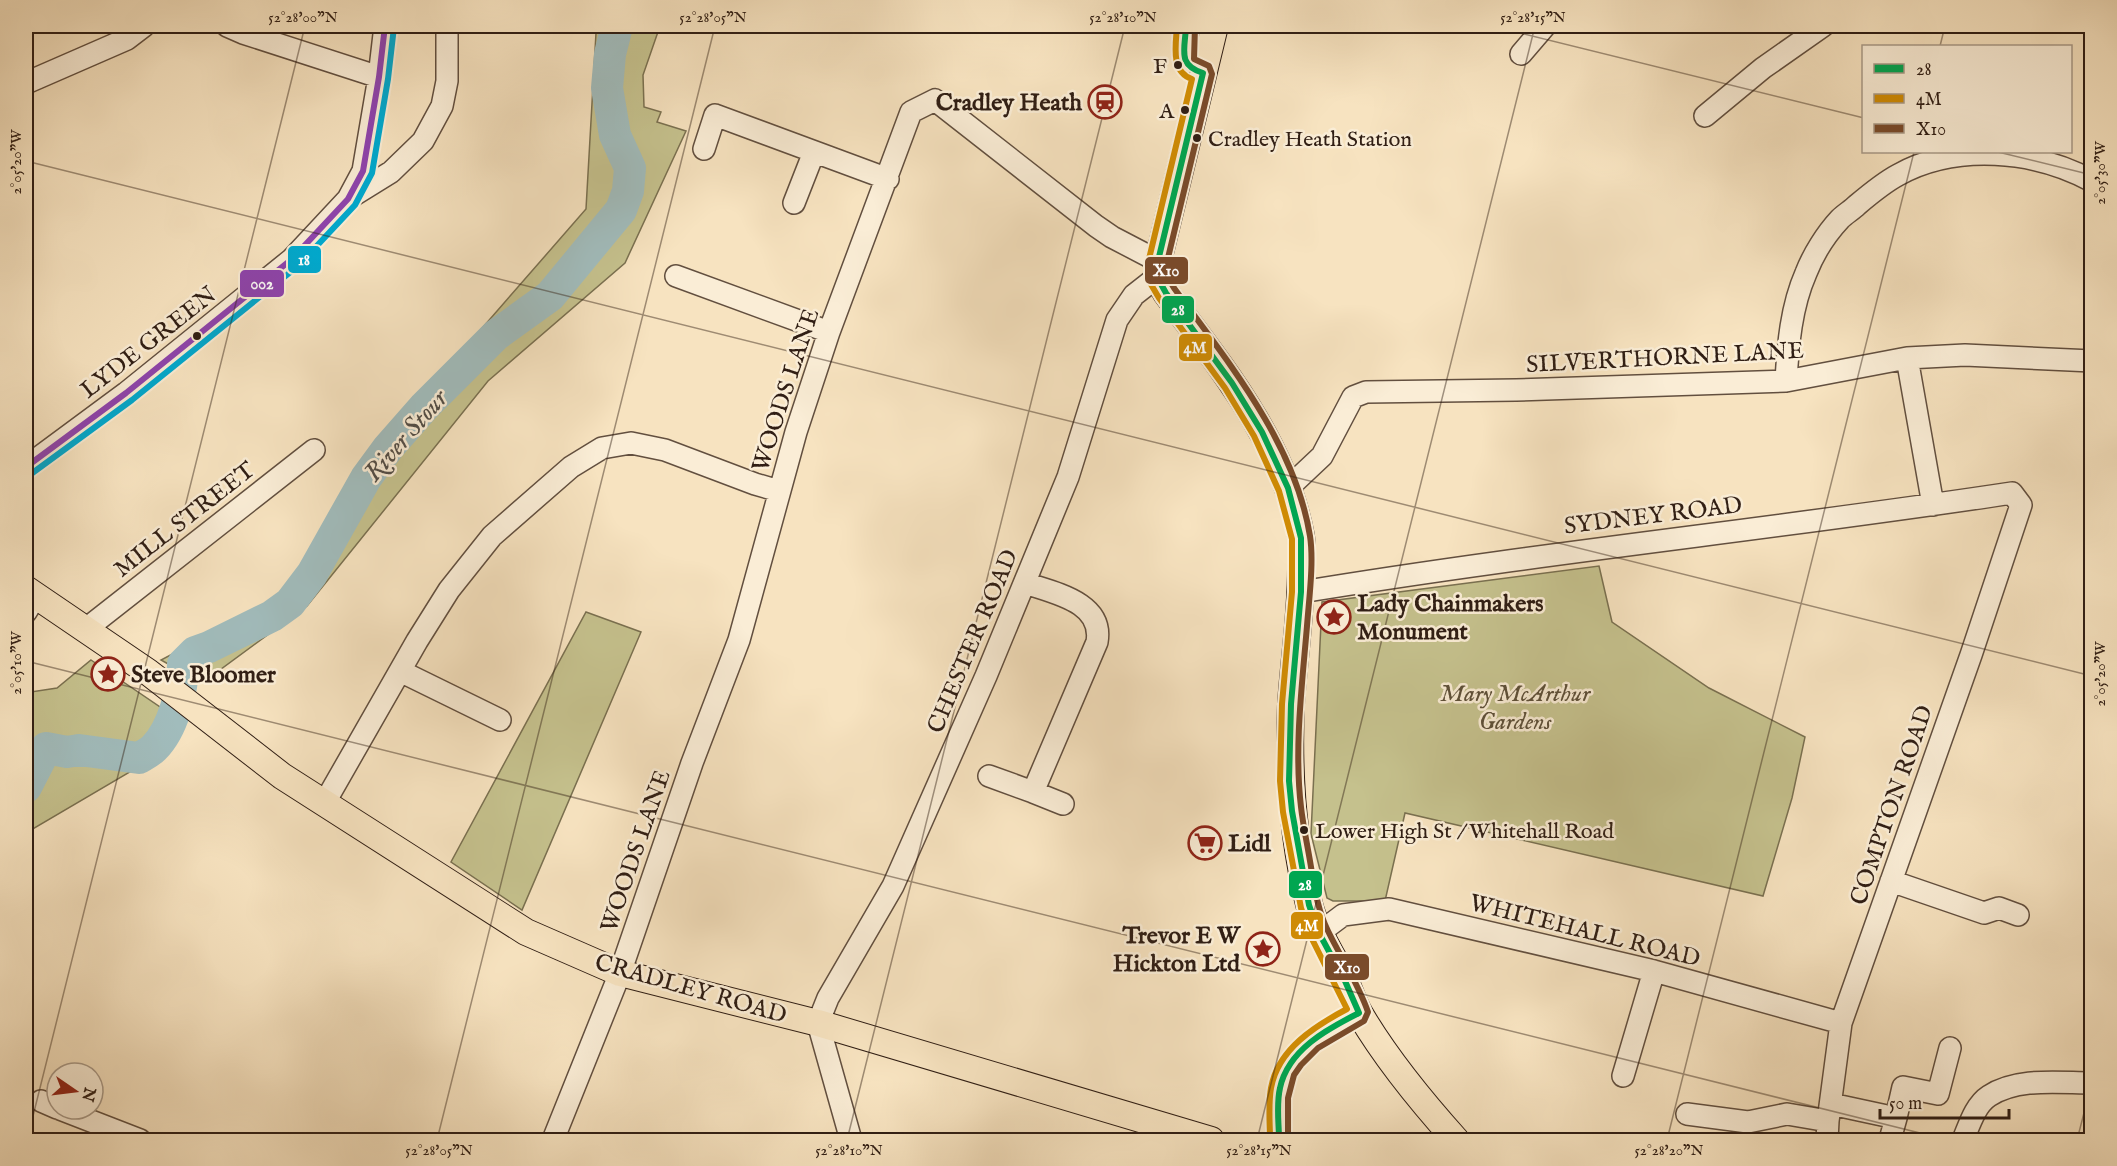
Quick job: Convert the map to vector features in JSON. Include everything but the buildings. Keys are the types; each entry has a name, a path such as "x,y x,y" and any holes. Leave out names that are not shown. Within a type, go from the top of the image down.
{"main road":[{"path":"1215,26 1158,269 1166,294 1232,383 1262,432 1288,488 1301,538 1301,592 1291,704 1289,781 1293,819 1309,905 1319,933 1359,1013 1410,1089 1456,1140"},
{"name":"CRADLEY ROAD","path":"29,599 86,629 193,706 282,776 526,932 620,973 818,1023 1211,1140"}],"street":[{"path":"26,83 127,39 144,26"},
{"path":"227,26 379,77"},
{"name":"LYDE GREEN","path":"26,466 126,393 292,259 348,199 363,171 379,77 384,26"},
{"path":"348,199 391,172 423,141 442,106 446,90 447,26"},
{"path":"1521,54 1545,26"},
{"path":"1705,116 1763,68 1823,26"},
{"name":"WOODS LANE","path":"553,1140 620,973 692,763 740,640 796,432 829,332 888,179 911,112 935,100 1096,226 1158,269"},
{"path":"704,149 715,115 888,179"},
{"path":"794,203 814,152"},
{"path":"1786,381 1789,336 1805,273 1839,220 1873,191 1898,175 1922,164 1986,153 2060,159 2091,181"},
{"name":"CHESTER ROAD","path":"818,1023 828,998 893,886 944,774 1068,477 1117,320 1134,295 1158,269"},
{"path":"676,276 829,332"},
{"name":"SILVERTHORNE LANE","path":"1288,488 1322,456 1353,398 1366,392 1516,390 1786,381 1907,358 1965,356 2091,361"},
{"path":"1907,358 1933,505"},
{"path":"325,802 449,590 492,536 571,467 602,448 630,443 665,450 779,491"},
{"name":"MILL STREET","path":"86,629 314,450"},
{"name":"SYDNEY ROAD","path":"1301,592 1539,556 2012,493"},
{"name":"COMPTON ROAD","path":"1829,1122 1841,1023 1967,667 2021,505 2012,493"},
{"path":"1025,583 1078,603 1095,619 1099,631 1097,642 1033,792"},
{"path":"400,671 500,720"},
{"path":"989,776 1063,804"},
{"path":"1891,881 1984,913 2000,908 2018,915"},
{"name":"WHITEHALL ROAD","path":"1319,933 1343,915 1389,909 1654,971 1841,1023"},
{"path":"1623,1076 1654,971"},
{"path":"1279,1140 1278,1110 1281,1084 1294,1058 1318,1036 1359,1013"},
{"path":"818,1023 851,1140"},
{"path":"1687,1114 1748,1122 1787,1114 1829,1122 1893,1127 1904,1087 1938,1094 1950,1048"},
{"path":"1963,1140 1971,1119 1988,1096 2013,1087 2038,1082 2091,1083"},
{"path":"81,1121 107,1135 140,1140"}],"green space":[{"path":"600,26 660,26 643,75 644,107 661,112 657,122 686,131 625,263 488,381 307,606 202,683 161,660 288,593 343,496 382,443 586,209 596,33"},
{"name":"Mary McArthur Gardens","path":"1599,566 1612,622 1709,688 1805,737 1792,798 1763,896 1405,813 1385,901 1333,901 1327,898 1311,834 1322,602"},
{"path":"586,612 641,632 522,910 451,862"},
{"path":"91,660 185,724 162,753 26,833 26,681 31,692 57,688"}],"waterway":[{"name":"River Stour","path":"26,787 46,748 139,758 154,748 167,731 176,709 183,664 195,652 272,616 290,603 312,574 366,478 388,448 424,407 496,335 550,296 621,210 628,191 630,168 615,135 607,88 610,54 617,26"}],"transit line":[{"name":"002","path":"26,467 126,393 292,259 348,199 363,171 385,26"},
{"name":"4M","path":"1177,26 1177,64 1180,70 1192,79 1149,259 1149,281 1225,388 1254,436 1279,491 1292,539 1292,592 1282,704 1280,781 1283,812 1301,908 1311,937 1347,1009 1311,1031 1290,1050 1281,1062 1271,1088 1270,1140"},
{"name":"28","path":"1186,26 1184,56 1189,66 1203,73 1158,261 1157,277 1166,293 1232,383 1262,432 1288,488 1301,538 1301,592 1291,704 1289,781 1292,811 1309,905 1319,933 1359,1013 1310,1042 1291,1062 1284,1075 1279,1094 1279,1140"},
{"name":"X10","path":"1195,26 1194,59 1209,66 1212,74 1167,262 1166,275 1257,405 1290,468 1302,502 1312,557 1298,762 1302,814 1321,914 1368,1012 1364,1021 1318,1048 1294,1075 1288,1098 1288,1140"},
{"name":"18","path":"31,474 132,400 298,266 355,205 372,173 388,79 394,27"}],"place":[{"name":"F","path":"1178,65"},
{"name":"Cradley Heath","path":"1105,102"},
{"name":"A","path":"1185,110"},
{"name":"Cradley Heath Station","path":"1197,138"},
{"name":"Lady Chainmakers Monument","path":"1334,617"},
{"name":"Steve Bloomer","path":"108,674"},
{"name":"Lower High St / Whitehall Road","path":"1304,830"},
{"name":"Lidl","path":"1205,843"},
{"name":"Trevor E W Hickton Ltd","path":"1263,949"}]}
